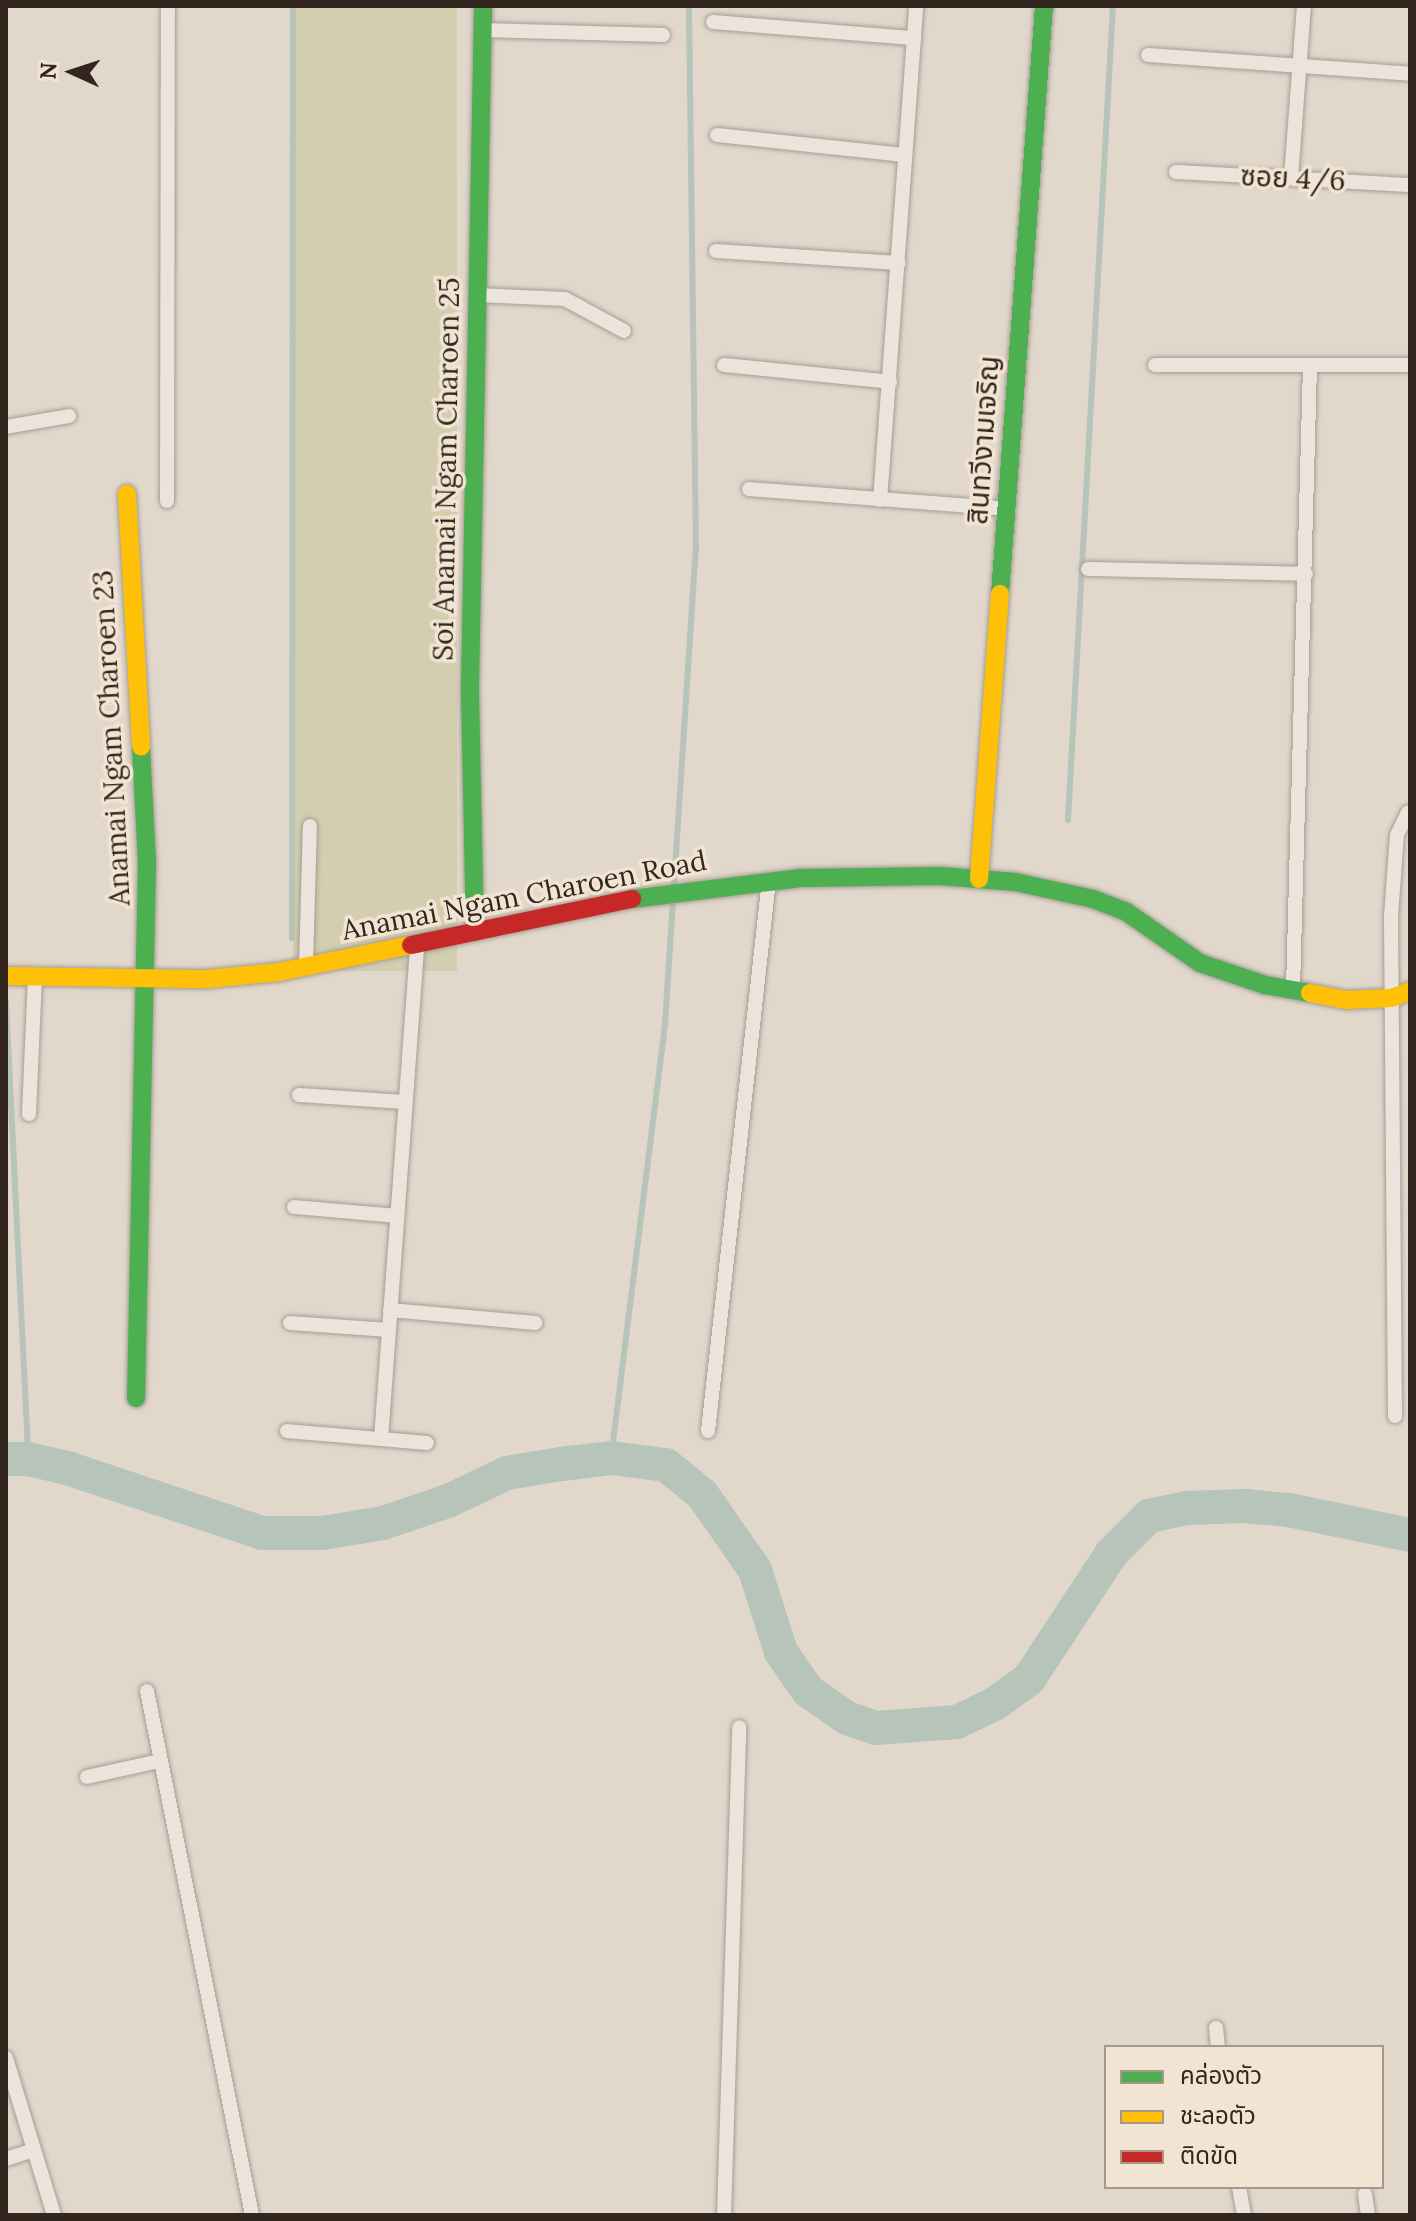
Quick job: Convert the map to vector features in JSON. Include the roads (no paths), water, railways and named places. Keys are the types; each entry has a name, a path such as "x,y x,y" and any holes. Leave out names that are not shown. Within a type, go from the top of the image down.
{"street":[{"path":"167,501 168,6"},
{"name":"Soi Anamai Ngam Charoen 25","path":"475,932 470,686 483,6"},
{"path":"880,500 916,6"},
{"name":"สินทวีงามเจริญ","path":"979,879 1044,6"},
{"path":"1291,178 1304,6"},
{"path":"713,22 914,38"},
{"path":"482,30 663,35"},
{"path":"1148,55 1410,74"},
{"path":"717,135 904,155"},
{"name":"ซอย 4/6","path":"1176,172 1410,185"},
{"path":"716,251 899,263"},
{"path":"477,295 565,299 624,331"},
{"path":"724,365 890,382"},
{"path":"1155,365 1410,365"},
{"path":"1293,991 1310,365"},
{"path":"6,427 69,416"},
{"path":"749,489 1006,509"},
{"name":"Anamai Ngam Charoen 23","path":"127,494 144,766 147,979 136,1398"},
{"path":"1088,569 1306,574"},
{"path":"1395,1416 1402,1210 1391,998 1393,863 1397,835 1408,812"},
{"path":"306,966 310,826"},
{"name":"Anamai Ngam Charoen Road","path":"11,976 224,978 417,945 628,898 769,880 865,876 1015,882 1093,899 1125,911 1216,971 1293,991 1347,1000 1391,998 1410,991"},
{"path":"708,1431 769,880"},
{"path":"381,1439 417,945"},
{"path":"29,1114 35,977"},
{"path":"299,1095 405,1102"},
{"path":"294,1207 397,1216"},
{"path":"390,1310 535,1323"},
{"path":"290,1323 389,1330"},
{"path":"287,1431 427,1443"},
{"path":"147,1691 252,2215"},
{"path":"724,2215 739,1727"},
{"path":"87,1777 159,1761"},
{"path":"1216,2028 1218,2045"},
{"path":"6,2058 54,2215"},
{"path":"6,2159 34,2150"},
{"path":"1239,2189 1244,2215"},
{"path":"1365,2194 1368,2215"}],"waterway":[{"path":"292,938 293,6"},
{"path":"611,1458 665,1024 696,551 689,6"},
{"path":"1068,820 1113,6"},
{"path":"6,1001 28,1459"},
{"path":"6,1459 28,1459 67,1468 262,1533 323,1533 383,1523 448,1501 507,1473 611,1458 666,1465 702,1494 755,1570 781,1652 808,1691 847,1718 876,1728 957,1722 996,1703 1029,1679 1111,1554 1149,1516 1188,1508 1245,1506 1289,1510 1410,1535"}]}
